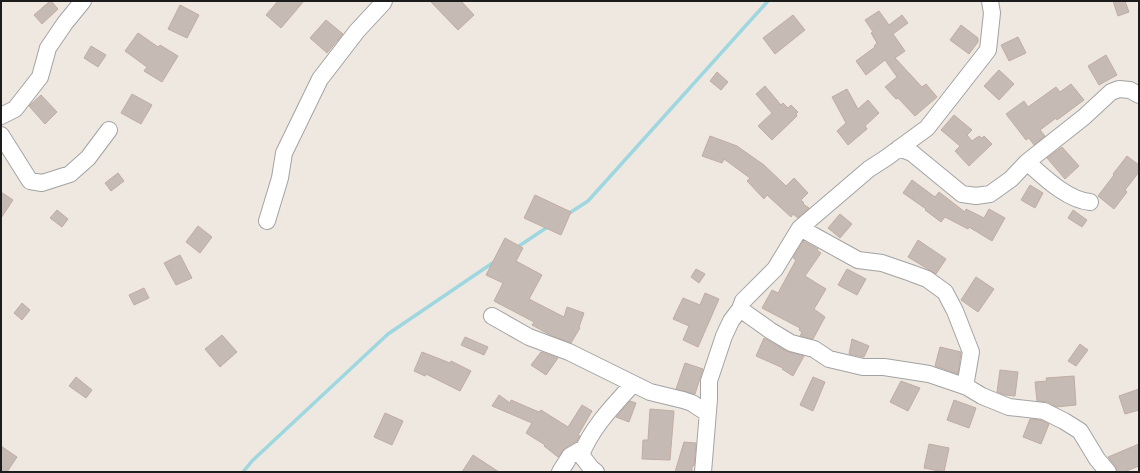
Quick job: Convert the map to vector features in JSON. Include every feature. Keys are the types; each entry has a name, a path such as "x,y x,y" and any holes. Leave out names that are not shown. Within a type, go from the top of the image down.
{"street":[{"path":"1,116 15,109 40,78 48,48 82,1"},
{"path":"703,472 709,399 708,382 724,336 731,321 740,309 743,302 775,269 800,228 869,169 927,128 988,50 992,13 990,1"},
{"path":"268,221 280,178 284,154 320,79 357,31 389,2"},
{"path":"899,148 912,153 962,194 976,196 990,194 1011,179 1027,162 1084,117 1111,92 1119,89 1130,90 1139,95"},
{"path":"1,135 30,181 42,183 70,174 88,158 109,130"},
{"path":"1027,162 1053,185 1082,201 1090,202"},
{"path":"800,228 858,260 882,263 911,273 927,279 944,292 955,311 971,352 966,381 967,388"},
{"path":"740,309 771,331 792,343 814,349 829,359 864,367 884,366 929,374 967,388 1009,407 1044,411 1080,431 1097,459 1108,472"},
{"path":"492,316 529,337 569,352 650,392 687,401 707,413"},
{"path":"596,472 581,455 597,424 633,384"},
{"path":"560,472 570,456 584,448"}],"building":[{"path":"50,1 58,9 42,24 34,15"},
{"path":"278,1 304,1 281,28 266,15"},
{"path":"430,1 461,1 474,15 458,30"},
{"path":"1113,1 1125,1 1129,12 1118,16"},
{"path":"180,5 199,15 187,38 168,29"},
{"path":"879,11 889,25 902,15 908,23 893,34 905,51 895,58 922,87 926,84 937,97 915,116 885,87 897,77 885,60 866,75 856,61 875,47 874,46 877,43 871,33 873,32 865,20"},
{"path":"793,15 805,30 775,54 763,38"},
{"path":"326,20 343,34 327,53 310,38"},
{"path":"961,25 978,38 978,42 969,54 950,40"},
{"path":"138,33 158,47 160,45 178,56 162,82 144,71 147,67 125,51"},
{"path":"1018,37 1026,53 1009,61 1001,45"},
{"path":"91,46 106,55 98,67 84,58"},
{"path":"1106,55 1117,75 1099,85 1088,66"},
{"path":"999,70 1014,84 999,100 984,86"},
{"path":"717,72 728,82 721,90 710,81"},
{"path":"1071,84 1084,100 1057,120 1056,118 1040,130 1045,136 1034,145 1029,138 1026,140 1006,114 1024,101 1028,107 1056,87 1060,92"},
{"path":"765,86 781,105 783,103 788,108 791,105 798,112 796,114 797,116 772,140 758,126 772,113 756,94"},
{"path":"847,89 858,109 868,100 879,113 865,126 867,129 848,145 837,131 846,123 832,97"},
{"path":"132,94 152,105 141,124 121,113"},
{"path":"41,95 57,112 45,124 29,106"},
{"path":"954,115 972,130 967,135 972,141 979,136 982,138 984,136 992,144 969,166 955,151 960,146 941,130"},
{"path":"710,136 737,146 764,165 786,186 794,178 808,193 801,200 804,203 803,204 809,208 798,218 793,214 791,217 767,195 764,199 747,181 750,178 724,159 722,163 702,156"},
{"path":"1062,147 1079,166 1065,179 1047,158"},
{"path":"1127,156 1139,165 1139,172 1125,190 1127,192 1114,209 1098,196"},
{"path":"118,173 124,181 111,191 105,183"},
{"path":"912,180 935,197 939,192 965,212 966,209 984,218 989,209 1005,218 992,241 969,227 968,229 945,217 941,222 925,210 926,209 903,193"},
{"path":"1030,185 1043,193 1035,208 1021,200"},
{"path":"1,192 13,200 1,218"},
{"path":"535,195 571,212 561,235 524,218"},
{"path":"57,210 68,219 62,227 50,218"},
{"path":"1073,210 1087,220 1082,227 1068,218"},
{"path":"840,214 852,224 840,238 828,228"},
{"path":"198,226 212,237 200,253 186,242"},
{"path":"505,238 523,248 516,261 542,275 529,299 564,317 567,307 584,313 579,327 580,328 571,343 552,336 532,325 534,322 494,301 503,283 486,275"},
{"path":"918,240 946,259 936,274 908,257"},
{"path":"803,241 818,249 817,250 821,253 805,276 826,289 814,309 825,317 813,339 800,336 802,332 799,330 800,328 762,308 772,290 778,293 796,260 793,258"},
{"path":"180,255 192,278 176,285 164,263"},
{"path":"696,269 705,274 699,283 691,277"},
{"path":"847,269 866,279 857,295 838,285"},
{"path":"976,277 994,289 978,312 961,300"},
{"path":"144,288 149,298 134,305 129,295"},
{"path":"705,293 719,299 698,347 683,340 689,326 673,319 683,298 700,305"},
{"path":"22,303 30,310 22,320 14,313"},
{"path":"222,335 237,352 220,367 205,349"},
{"path":"465,337 488,347 484,355 461,345"},
{"path":"764,338 786,351 804,356 793,376 782,369 783,368 756,356"},
{"path":"852,339 869,346 864,357 849,354"},
{"path":"1080,344 1088,350 1076,366 1068,361"},
{"path":"940,347 961,352 958,374 935,366"},
{"path":"422,352 450,363 451,361 471,371 460,391 426,374 425,376 414,371"},
{"path":"541,352 558,358 546,375 531,365"},
{"path":"685,363 703,369 695,394 676,389"},
{"path":"1000,370 1018,372 1015,396 997,392"},
{"path":"1074,376 1076,405 1056,407 1048,402 1037,401 1035,382 1047,381 1046,378"},
{"path":"76,377 92,390 86,398 69,386"},
{"path":"813,377 825,382 813,411 800,405"},
{"path":"901,381 920,388 908,411 890,402"},
{"path":"1139,389 1139,410 1125,414 1119,396"},
{"path":"499,395 510,403 511,400 539,412 541,410 568,427 582,405 592,411 578,435 580,436 577,441 565,448 558,457 544,446 545,445 526,433 532,423 492,406"},
{"path":"954,400 976,408 969,428 947,420"},
{"path":"630,401 636,403 629,422 616,417"},
{"path":"650,409 674,411 670,460 642,459 643,440 648,440"},
{"path":"385,413 403,421 392,445 374,437"},
{"path":"1030,419 1041,420 1049,424 1041,444 1023,437"},
{"path":"684,442 696,443 694,466 692,466 692,472 675,472"},
{"path":"929,444 949,448 944,472 924,468"},
{"path":"1139,444 1139,466 1124,472 1117,472 1115,466 1108,457"},
{"path":"1,446 17,457 7,472 1,472"},
{"path":"473,455 499,472 462,472"}],"waterway":[{"path":"568,214 588,201 768,1"},
{"path":"516,248 549,226"},
{"path":"243,472 252,461 388,334 494,262"}]}
